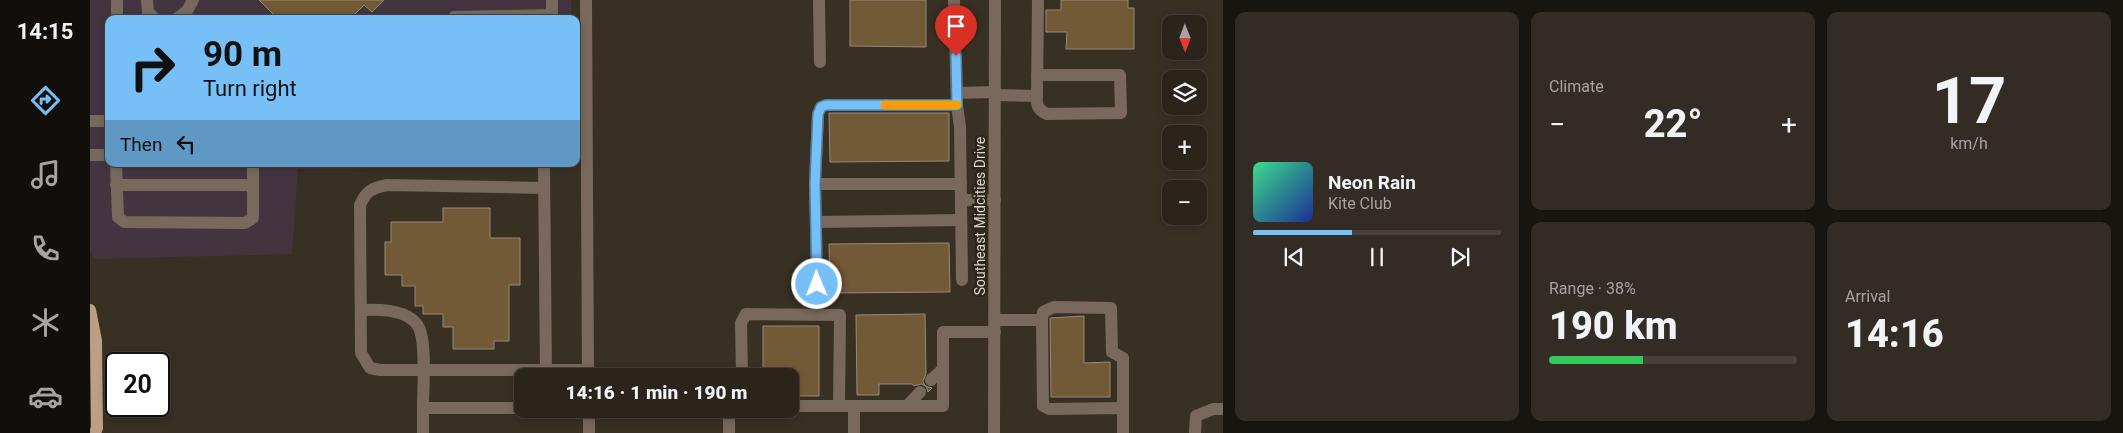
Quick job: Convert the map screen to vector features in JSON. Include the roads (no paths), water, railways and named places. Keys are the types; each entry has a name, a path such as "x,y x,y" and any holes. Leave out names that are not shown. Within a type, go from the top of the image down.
{"main road":[{"path":"90,310 96,341 97,428 95,433"}],"street":[{"path":"116,0 116,15"},
{"path":"147,0 148,12 151,15"},
{"path":"182,15 187,11 193,0"},
{"path":"552,0 552,15"},
{"path":"586,0 581,87 588,368"},
{"path":"819,0 820,62"},
{"path":"954,0 957,99 960,127 962,280"},
{"name":"Southeast Midcities Drive","path":"994,433 996,0"},
{"path":"1037,75 1120,75 1121,114 1047,114 1038,107 1037,75 1038,0"},
{"path":"817,284 815,184 818,114 821,107 826,105 957,99 995,94 1037,96"},
{"path":"90,121 105,121"},
{"path":"90,155 105,155"},
{"path":"116,167 118,217 124,222 245,223 253,218 253,167"},
{"path":"544,167 546,368"},
{"path":"116,184 253,185"},
{"path":"815,184 961,184"},
{"path":"514,372 380,370 370,368 361,353 360,205 364,195 371,189 387,186 544,188"},
{"path":"961,200 995,200"},
{"path":"816,222 961,220"},
{"path":"1123,408 1049,409 1043,406 1043,312 1054,307 1111,308 1112,352 1123,358 1123,408 1123,433"},
{"path":"360,310 381,309 402,314 418,324 423,336 423,433"},
{"path":"742,368 741,323 746,314 840,315 839,406"},
{"path":"799,406 943,406 943,332 1042,320"},
{"path":"931,380 943,369"},
{"path":"907,406 920,392"},
{"path":"854,406 854,433"},
{"path":"423,408 514,408"},
{"path":"1195,433 1196,416 1213,409 1223,409"},
{"path":"589,418 589,433"},
{"path":"729,433 730,418"}]}
